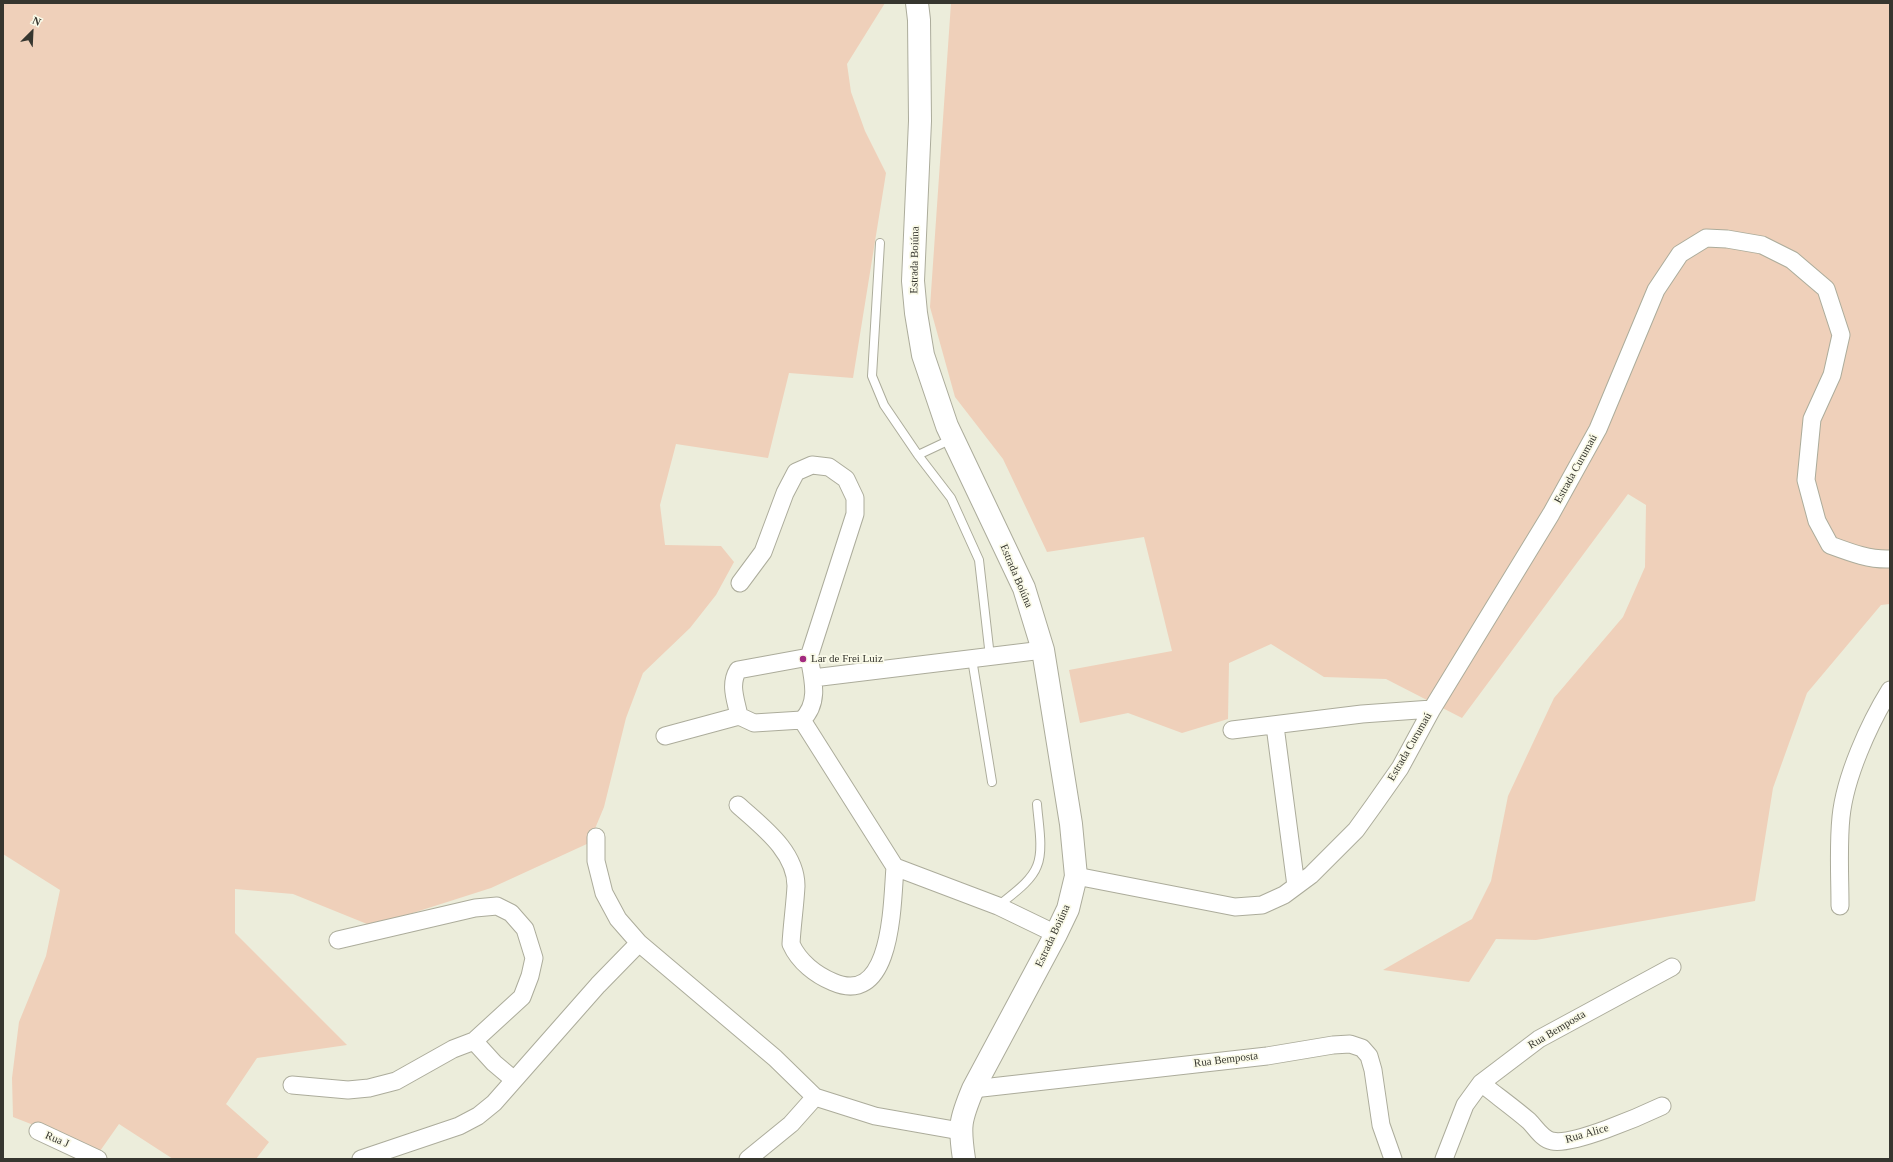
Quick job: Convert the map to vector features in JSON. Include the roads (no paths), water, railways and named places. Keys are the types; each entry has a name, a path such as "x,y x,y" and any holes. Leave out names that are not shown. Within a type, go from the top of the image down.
{"street":[{"name":"Estrada Boiúna","path":"917,3 920,121 913,282 923,354 947,426 1024,588 1043,650 1074,847 1076,876 1068,908 1056,934 973,1089 963,1114 960,1131 964,1159"},
{"name":"Estrada Curumaú","path":"1076,876 1235,907 1262,905 1284,895 1311,875 1356,830 1400,768 1432,709 1551,514 1598,429 1656,290 1680,254 1706,238 1727,239 1762,245 1792,260 1826,289 1841,335 1832,375 1812,419 1806,480 1817,521 1830,545 1854,554 1883,560 1890,559"},
{"path":"665,736 739,716 754,723 802,720 811,710 813,678 809,658 855,514 855,498 846,479 829,466 812,465 796,472 785,493 763,552 740,583"},
{"path":"813,678 1043,650"},
{"path":"739,716 733,685 734,678 738,670 809,658"},
{"path":"1840,906 1841,817 1847,787 1858,753 1890,690"},
{"path":"1232,730 1275,726 1362,714 1432,709"},
{"path":"802,720 895,867 998,906 1056,934"},
{"path":"1275,726 1296,886"},
{"path":"738,805 778,843 789,859 796,884 791,944 795,952 818,976 842,986 858,985 870,980 884,957 890,922 895,867"},
{"path":"596,837 596,861 604,893 618,919 639,943 775,1058 815,1097 875,1116 960,1131"},
{"path":"292,1085 348,1090 369,1088 396,1081 453,1049 474,1041 522,997 530,976 534,958 525,928 511,913 497,906 475,908 338,940"},
{"path":"361,1159 459,1126 478,1116 494,1103 513,1079 598,985 639,943"},
{"name":"Rua Bemposta","path":"1444,1159 1465,1105 1481,1083 1539,1039 1672,967"},
{"path":"474,1041 494,1063 508,1073 513,1079"},
{"name":"Rua Bemposta","path":"973,1089 1259,1057 1333,1045 1350,1044 1362,1048 1369,1056 1373,1070 1381,1125 1393,1159"},
{"name":"Rua Alice","path":"1481,1083 1529,1122 1544,1137 1551,1141 1566,1142 1636,1119 1662,1106"},
{"path":"748,1159 790,1124 815,1097"},
{"name":"Rua J","path":"38,1132 89,1157"}],"lane":[{"path":"880,243 872,376 884,405 918,455 951,498 980,560 990,657"},
{"path":"918,455 953,439"},
{"path":"972,659 992,782"},
{"path":"998,906 1028,880 1037,867 1040,856 1037,804"}],"place":[{"name":"Lar de Frei Luiz","path":"803,659"}]}
